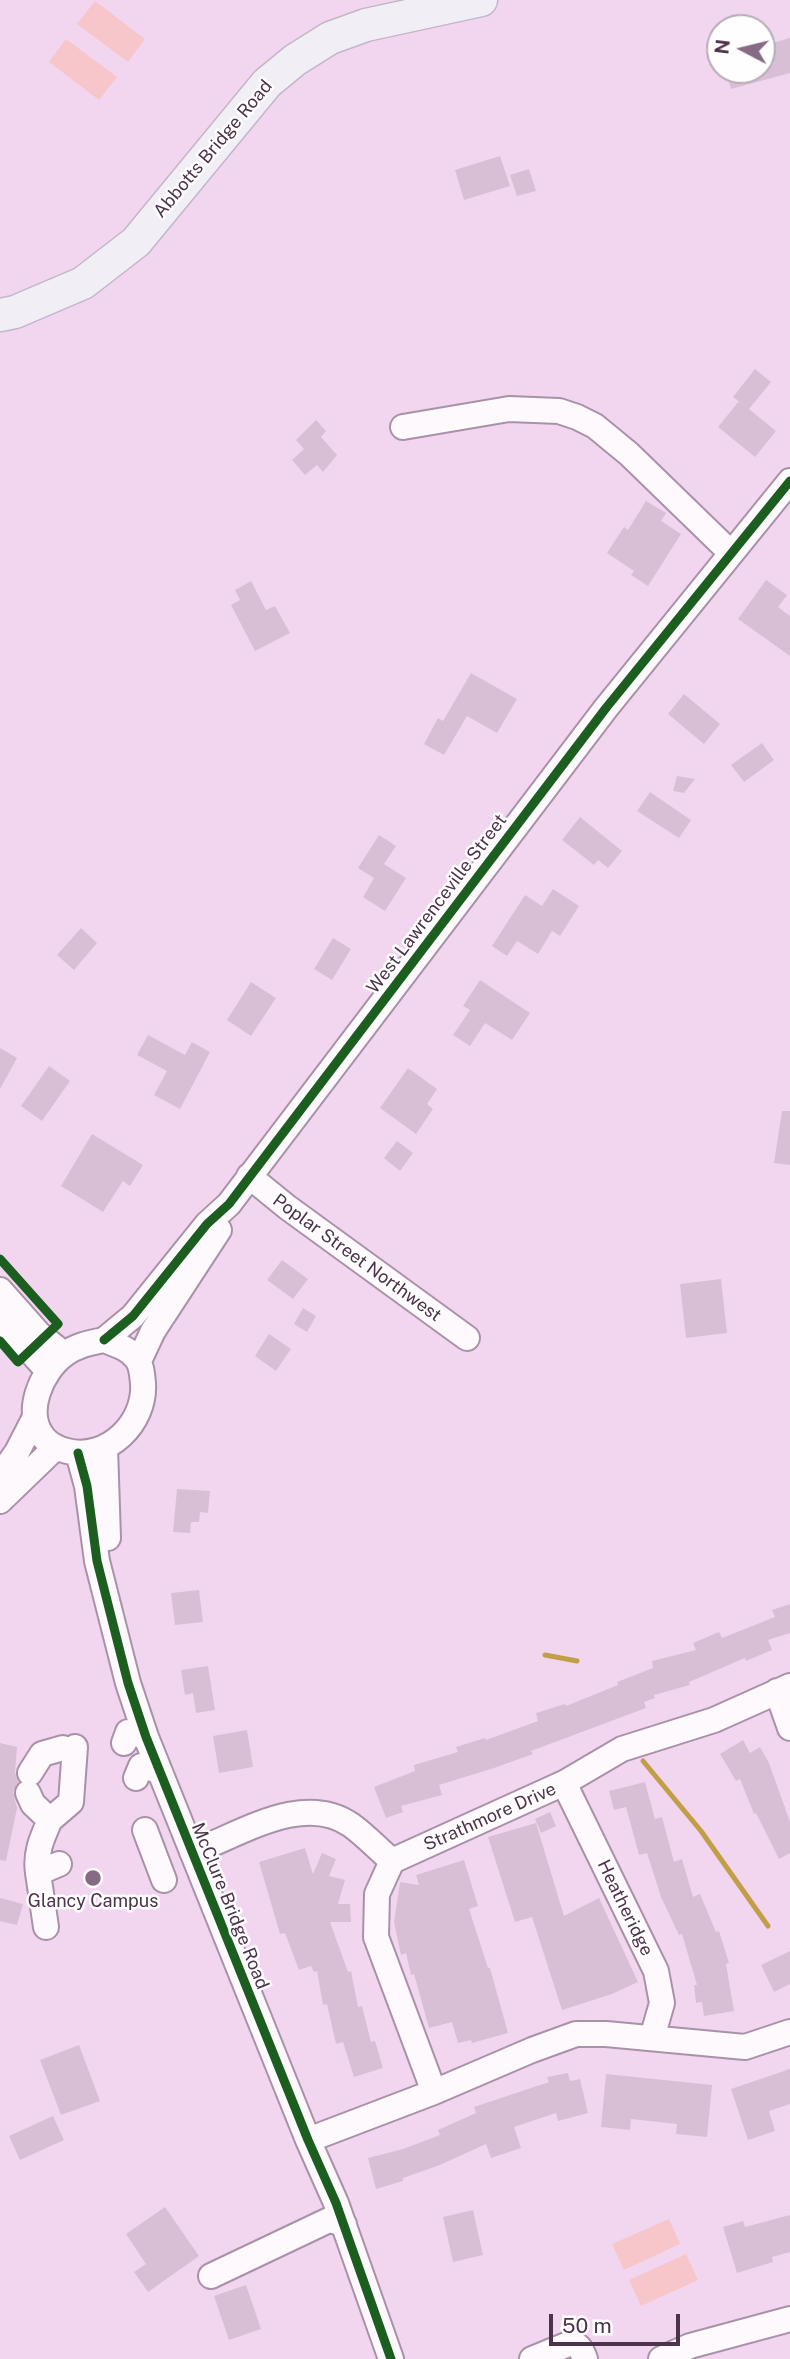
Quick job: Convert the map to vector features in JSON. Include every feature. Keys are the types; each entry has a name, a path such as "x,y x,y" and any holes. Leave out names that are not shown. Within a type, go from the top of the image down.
{"main road":[{"name":"Abbotts Bridge Road","path":"0,316 83,283 136,242 267,83 295,60 330,38 366,25 481,0"}],"street":[{"path":"403,427 509,409 559,411 577,417 595,426 629,454 731,552"},
{"name":"West Lawrenceville Street","path":"104,1340 133,1316 207,1224 229,1204 606,708 790,481"},
{"name":"Poplar Street Northwest","path":"249,1176 287,1207 467,1338"},
{"name":"West Lawrenceville Street","path":"139,1360 153,1331 219,1231 229,1204"},
{"path":"0,1290 39,1334 56,1363"},
{"path":"0,1318 56,1363"},
{"path":"0,1476 17,1452 34,1419 37,1397 56,1363 84,1344 104,1340 126,1348 139,1360 144,1393 139,1410 126,1432 105,1448 67,1450 49,1457 32,1468 0,1501"},
{"path":"34,1419 44,1438 67,1450"},
{"name":"McClure Bridge Road","path":"105,1448 109,1609"},
{"name":"McClure Bridge Road","path":"67,1450 87,1486 97,1561 128,1683 135,1740 147,1774 192,1852 206,1919 344,2224 391,2359"},
{"name":"Strathmore Drive","path":"392,1861 564,1783 622,1749 715,1720 783,1689 790,1728"},
{"path":"46,1927 48,1869 36,1864 39,1844 50,1820 71,1802 69,1747 42,1754 29,1783 33,1804 50,1820"},
{"name":"Heatheridge","path":"564,1783 656,1971 662,2003 652,2038"},
{"path":"192,1852 276,1817 315,1811 349,1823 392,1861 377,1894 376,1937 434,2091"},
{"path":"145,1830 164,1880"},
{"path":"308,2140 576,2034 745,2047 790,2032"},
{"path":"211,2276 329,2220 344,2224"},
{"path":"661,2359 690,2346 790,2319"},
{"path":"532,2359 571,2343 577,2344 585,2359"}],"shaded area":[{"path":"95,1 145,39 128,62 77,24"},
{"path":"66,39 117,77 99,100 49,62"},
{"path":"669,2219 680,2244 624,2270 612,2244"},
{"path":"686,2254 698,2280 641,2306 629,2280"}],"building":[{"path":"790,38 790,73 776,77 776,42"},
{"path":"730,84 749,84 731,89"},
{"path":"500,156 510,186 464,200 455,170"},
{"path":"529,169 536,191 517,196 510,175"},
{"path":"755,369 771,382 749,409 733,397"},
{"path":"739,401 776,431 755,457 718,427"},
{"path":"316,420 326,431 321,437 337,455 323,472 317,465 305,475 292,460 304,449 296,440"},
{"path":"646,501 666,513 661,521 681,534 648,586 631,575 634,571 607,553 624,527 628,530"},
{"path":"766,580 787,595 778,607 790,616 790,656 738,619"},
{"path":"251,581 266,610 275,606 290,633 255,651 231,605 240,600 235,590"},
{"path":"471,673 517,699 497,733 467,716 444,755 424,744 438,718 443,721"},
{"path":"684,694 720,724 704,744 668,714"},
{"path":"762,743 774,760 744,782 731,765"},
{"path":"677,776 695,779 684,793 673,791"},
{"path":"650,792 691,820 679,838 637,811"},
{"path":"580,817 622,851 608,868 598,860 594,865 562,840"},
{"path":"379,835 396,846 384,864 406,878 385,911 363,897 374,878 358,868"},
{"path":"553,889 579,906 560,936 552,931 538,954 517,941 507,956 492,946 525,895 542,906"},
{"path":"81,928 97,943 74,970 57,955"},
{"path":"333,938 351,949 332,980 314,969"},
{"path":"480,980 530,1013 512,1040 485,1023 470,1046 453,1035 470,1010 463,1006"},
{"path":"251,982 276,998 251,1036 227,1020"},
{"path":"148,1035 185,1055 192,1042 210,1052 180,1109 154,1095 167,1071 137,1055"},
{"path":"0,1048 17,1058 0,1089"},
{"path":"49,1066 70,1081 42,1121 21,1106"},
{"path":"408,1068 437,1089 427,1104 433,1109 416,1134 380,1108"},
{"path":"782,1111 790,1111 790,1165 774,1163"},
{"path":"92,1134 143,1165 130,1186 123,1181 103,1212 61,1186"},
{"path":"397,1141 413,1153 400,1171 384,1158"},
{"path":"282,1260 308,1279 293,1299 267,1280"},
{"path":"721,1279 727,1333 686,1338 680,1284"},
{"path":"303,1308 316,1316 307,1332 294,1324"},
{"path":"269,1334 291,1349 276,1371 255,1356"},
{"path":"177,1489 210,1491 208,1513 200,1512 199,1522 191,1522 190,1533 173,1532"},
{"path":"199,1590 203,1622 175,1625 171,1593"},
{"path":"790,1604 790,1633 768,1640 772,1650 746,1661 745,1658 689,1682 690,1685 654,1695 655,1698 644,1702 646,1708 531,1751 533,1754 439,1785 442,1795 401,1806 403,1812 386,1818 374,1787 415,1771 414,1765 458,1752 456,1747 485,1738 486,1740 538,1721 536,1713 565,1704 566,1706 618,1685 617,1682 653,1668 652,1661 696,1650 693,1643 719,1632 722,1638 775,1617 772,1610"},
{"path":"208,1666 215,1710 196,1713 193,1693 185,1695 181,1670"},
{"path":"247,1730 253,1767 219,1773 213,1736"},
{"path":"743,1740 750,1753 760,1747 769,1763 790,1822 790,1853 779,1859 756,1813 754,1814 740,1779 736,1781 720,1754"},
{"path":"0,1743 17,1747 15,1773 19,1782 13,1792 17,1808 6,1861 0,1860"},
{"path":"645,1782 655,1819 662,1817 674,1862 682,1859 693,1897 700,1894 716,1932 719,1931 729,1963 726,1964 734,2011 704,2016 702,2002 696,2003 694,1985 697,1985 682,1934 679,1935 661,1897 647,1853 639,1855 626,1807 614,1810 609,1791"},
{"path":"550,1812 556,1826 541,1833 535,1819"},
{"path":"536,1823 564,1916 599,1898 638,1982 612,1994 562,2010 532,1917 515,1922 488,1837"},
{"path":"305,1848 313,1874 322,1853 336,1859 329,1876 345,1880 338,1904 350,1904 351,1922 330,1922 348,1972 351,1971 358,2007 362,2006 371,2042 375,2041 383,2068 354,2077 343,2042 336,2044 327,2004 323,2005 317,1971 314,1972 311,1966 299,1970 285,1933 280,1934 259,1862"},
{"path":"464,1860 478,1906 469,1909 490,1968 508,2033 472,2043 471,2040 458,2043 452,2022 429,2028 406,1953 401,1955 394,1922 400,1882 419,1885 416,1875"},
{"path":"0,1898 23,1904 17,1925 0,1921"},
{"path":"790,1951 790,1984 774,1992 761,1965"},
{"path":"79,2045 100,2101 61,2115 40,2060"},
{"path":"790,2069 790,2104 769,2111 775,2131 748,2140 731,2089"},
{"path":"568,2073 570,2081 580,2079 588,2113 558,2121 556,2113 514,2127 521,2148 491,2158 486,2144 403,2178 403,2181 376,2189 368,2158 440,2135 438,2130 476,2113 474,2107 549,2082 547,2077"},
{"path":"606,2074 712,2085 707,2137 676,2134 677,2124 631,2119 630,2130 601,2127"},
{"path":"53,2116 64,2140 20,2160 9,2136"},
{"path":"165,2207 199,2256 148,2292 134,2272 146,2264 126,2234"},
{"path":"473,2210 483,2255 453,2262 443,2217"},
{"path":"790,2215 790,2252 772,2257 773,2262 737,2273 723,2227 743,2221 745,2227"},
{"path":"246,2285 261,2329 229,2340 214,2296"}],"waterway":[{"path":"545,1655 577,1661"},
{"path":"643,1761 701,1831 768,1926"}],"cycle path":[{"path":"104,1340 133,1316 207,1224 229,1204 606,708 790,481"},
{"path":"0,1259 58,1324 18,1362 0,1341"},
{"path":"78,1453 87,1486 97,1561 128,1683 146,1737 308,2140 336,2203 391,2359"}],"place":[{"name":"Glancy Campus","path":"93,1878"}]}
